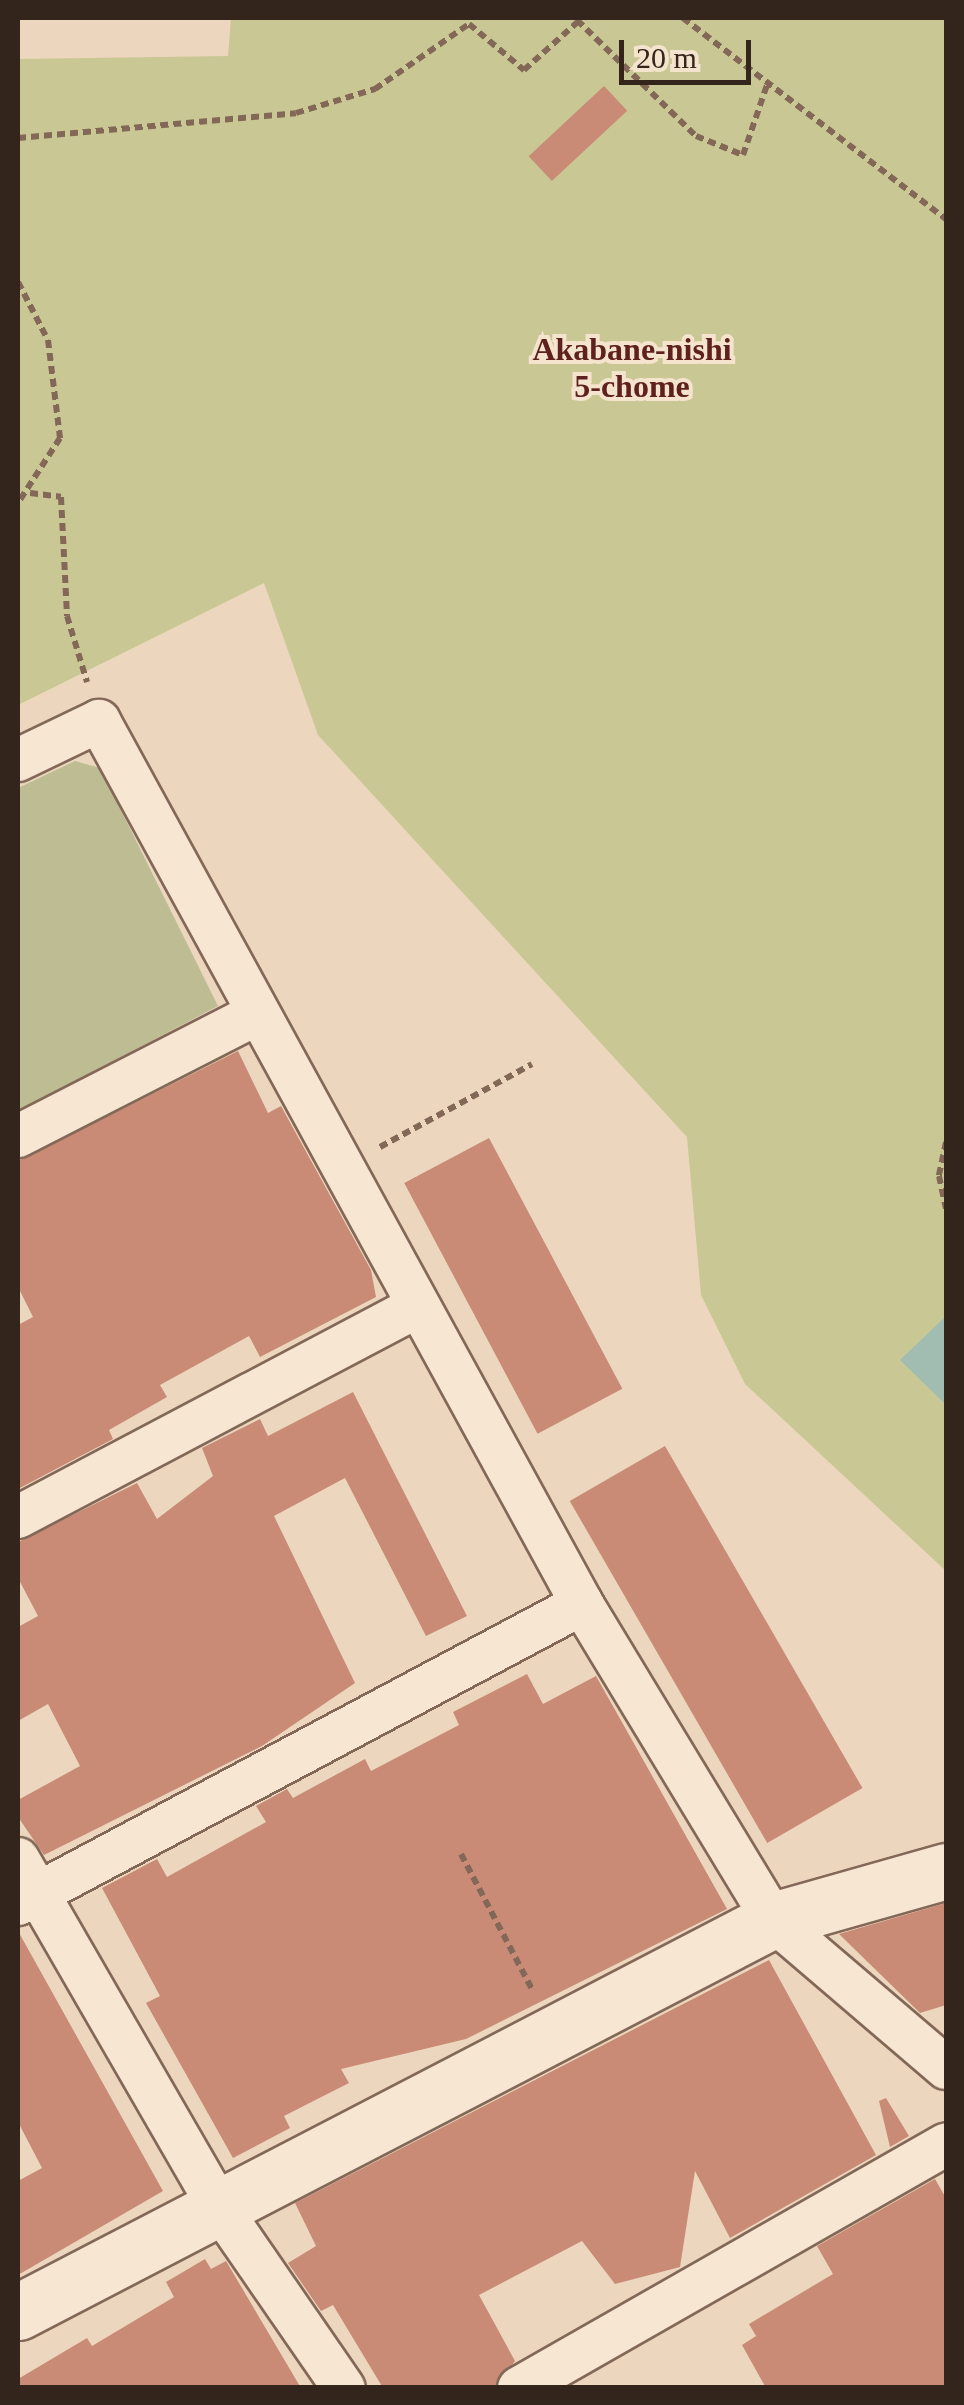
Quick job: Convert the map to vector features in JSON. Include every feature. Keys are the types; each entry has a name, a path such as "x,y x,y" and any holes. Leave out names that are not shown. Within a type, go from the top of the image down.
{"street":[{"path":"18,760 100,721 254,1014 582,1604 773,1920 946,2068"},
{"path":"18,1136 254,1014"},
{"path":"18,1517 416,1307"},
{"path":"344,2388 220,2210 24,1885 582,1604"},
{"path":"18,2312 773,1920 946,1871"},
{"path":"520,2388 946,2144"}],"path":[{"path":"683,18 767,86 946,219"},
{"path":"18,138 296,112 376,89 469,24 524,70 579,19 696,136 743,155 767,86"},
{"path":"18,282 48,340 60,438 30,494 18,504"},
{"path":"30,494 61,497 67,616 100,721"},
{"path":"374,1150 532,1064"},
{"path":"946,1142 939,1176 946,1208"},
{"path":"460,1854 529,1983"}],"shaded area":[{"path":"231,18 946,18 946,1571 745,1384 701,1295 687,1137 318,735 264,583 18,705 18,59 228,56"},
{"path":"75,761 100,768 218,1006 18,1111 18,788"},
{"path":"946,1316 946,1405 900,1360"}],"building":[{"path":"604,86 627,111 552,181 529,156"},
{"path":"238,1051 268,1113 281,1106 371,1270 376,1297 260,1357 249,1336 160,1385 167,1397 109,1430 113,1439 18,1489 18,1325 33,1317 18,1287 18,1161"},
{"path":"489,1138 622,1389 538,1434 404,1183"},
{"path":"353,1392 467,1616 426,1636 345,1478 274,1516 355,1683 262,1746 44,1855 18,1817 18,1800 80,1766 48,1704 18,1721 18,1627 38,1616 18,1578 18,1542 137,1483 157,1519 213,1476 202,1448 260,1419 268,1436"},
{"path":"665,1446 863,1788 767,1843 570,1501"},
{"path":"527,1674 543,1704 596,1676 727,1909 466,2039 341,2069 349,2083 284,2116 290,2128 233,2158 146,2003 160,1996 102,1888 157,1859 167,1877 266,1822 256,1806 287,1789 293,1798 365,1759 371,1771 459,1725 453,1712"},
{"path":"946,1903 946,2005 920,2013 839,1934"},
{"path":"18,1931 163,2191 18,2275 18,2181 42,2168 18,2122"},
{"path":"769,1960 876,2155 730,2238 695,2171 680,2267 615,2284 582,2241 479,2295 515,2361 494,2388 383,2388 333,2305 321,2311 288,2263 316,2246 295,2203"},
{"path":"886,2098 909,2136 890,2147 879,2101"},
{"path":"935,2179 946,2198 946,2388 766,2388 742,2345 756,2336 749,2324 833,2274 817,2246"},
{"path":"205,2259 211,2269 226,2261 301,2388 18,2388 18,2379 87,2338 92,2346 174,2297 166,2282"}],"district":[{"name":"Akabane-nishi 5-chome","path":"632,368"}]}
